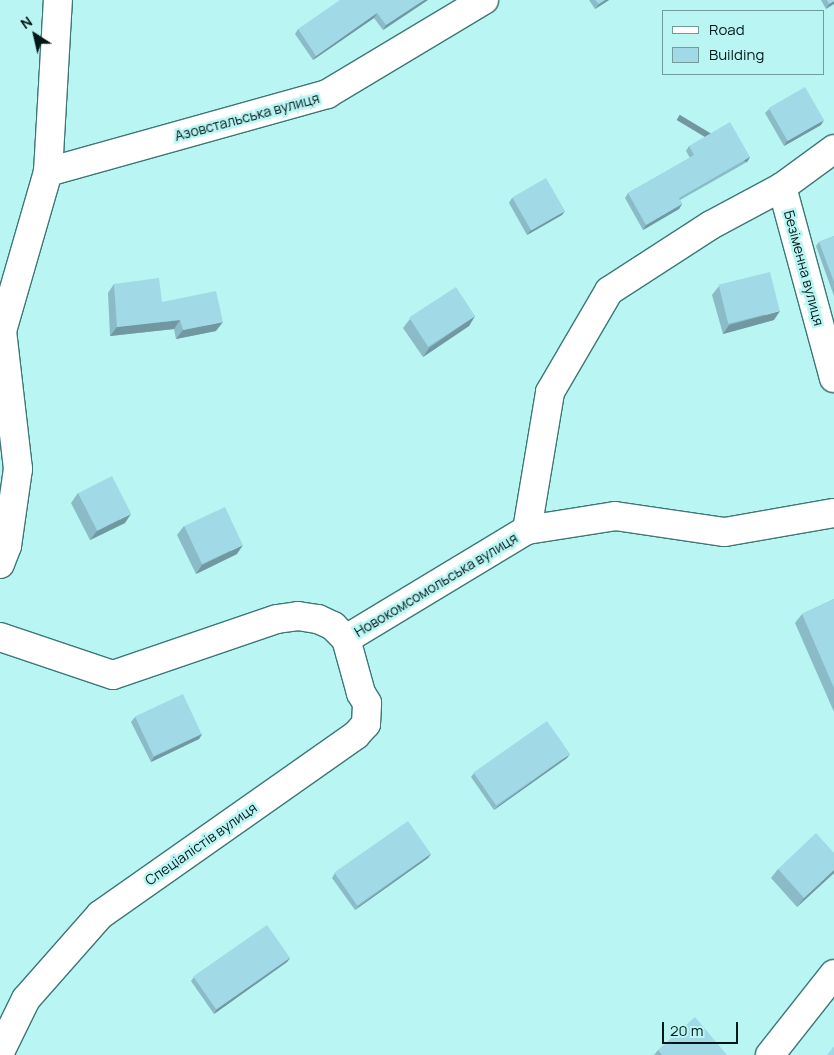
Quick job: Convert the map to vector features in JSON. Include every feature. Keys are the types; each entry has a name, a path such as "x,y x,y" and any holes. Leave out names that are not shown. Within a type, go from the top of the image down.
{"street":[{"path":"0,564 7,546 18,469 2,331 48,172 58,0"},
{"name":"Азовстальська вулиця","path":"48,172 327,94 484,0"},
{"name":"Новокомсомольська вулиця","path":"0,637 112,675 277,619 298,616 318,619 333,626 346,640 527,530 550,392 609,292 711,225 782,187 834,149"},
{"name":"Безіменна вулиця","path":"782,187 834,378"},
{"path":"527,530 615,516 725,532 834,513"},
{"name":"Спеціалістів вулиця","path":"0,1052 26,999 100,915 356,735 366,724 367,703 361,693 346,640"},
{"path":"770,1055 834,974"}],"building":[{"path":"340,0 424,0 386,25 377,13 316,56 298,29"},
{"path":"595,0 605,0 599,4"},
{"path":"827,0 834,0 834,1 829,4"},
{"path":"805,87 824,120 788,141 769,108"},
{"path":"730,122 750,157 679,198 682,204 646,225 628,193 694,155 689,146"},
{"path":"546,178 565,211 531,230 512,198"},
{"path":"834,236 834,282 819,242"},
{"path":"770,272 780,311 728,324 719,285"},
{"path":"159,278 162,302 216,291 223,322 183,330 180,320 117,327 114,284"},
{"path":"456,287 475,316 428,347 409,317"},
{"path":"112,476 131,513 97,531 78,493"},
{"path":"225,507 243,545 202,564 184,526"},
{"path":"834,599 834,688 802,614"},
{"path":"183,694 202,734 154,756 135,716"},
{"path":"547,721 570,754 496,805 473,773"},
{"path":"408,821 431,854 357,905 334,873"},
{"path":"816,833 834,853 834,870 804,898 778,869"},
{"path":"267,925 290,958 216,1009 193,977"},
{"path":"695,1017 727,1055 662,1055 658,1050"},
{"path":"834,1046 834,1055 827,1055"}]}
